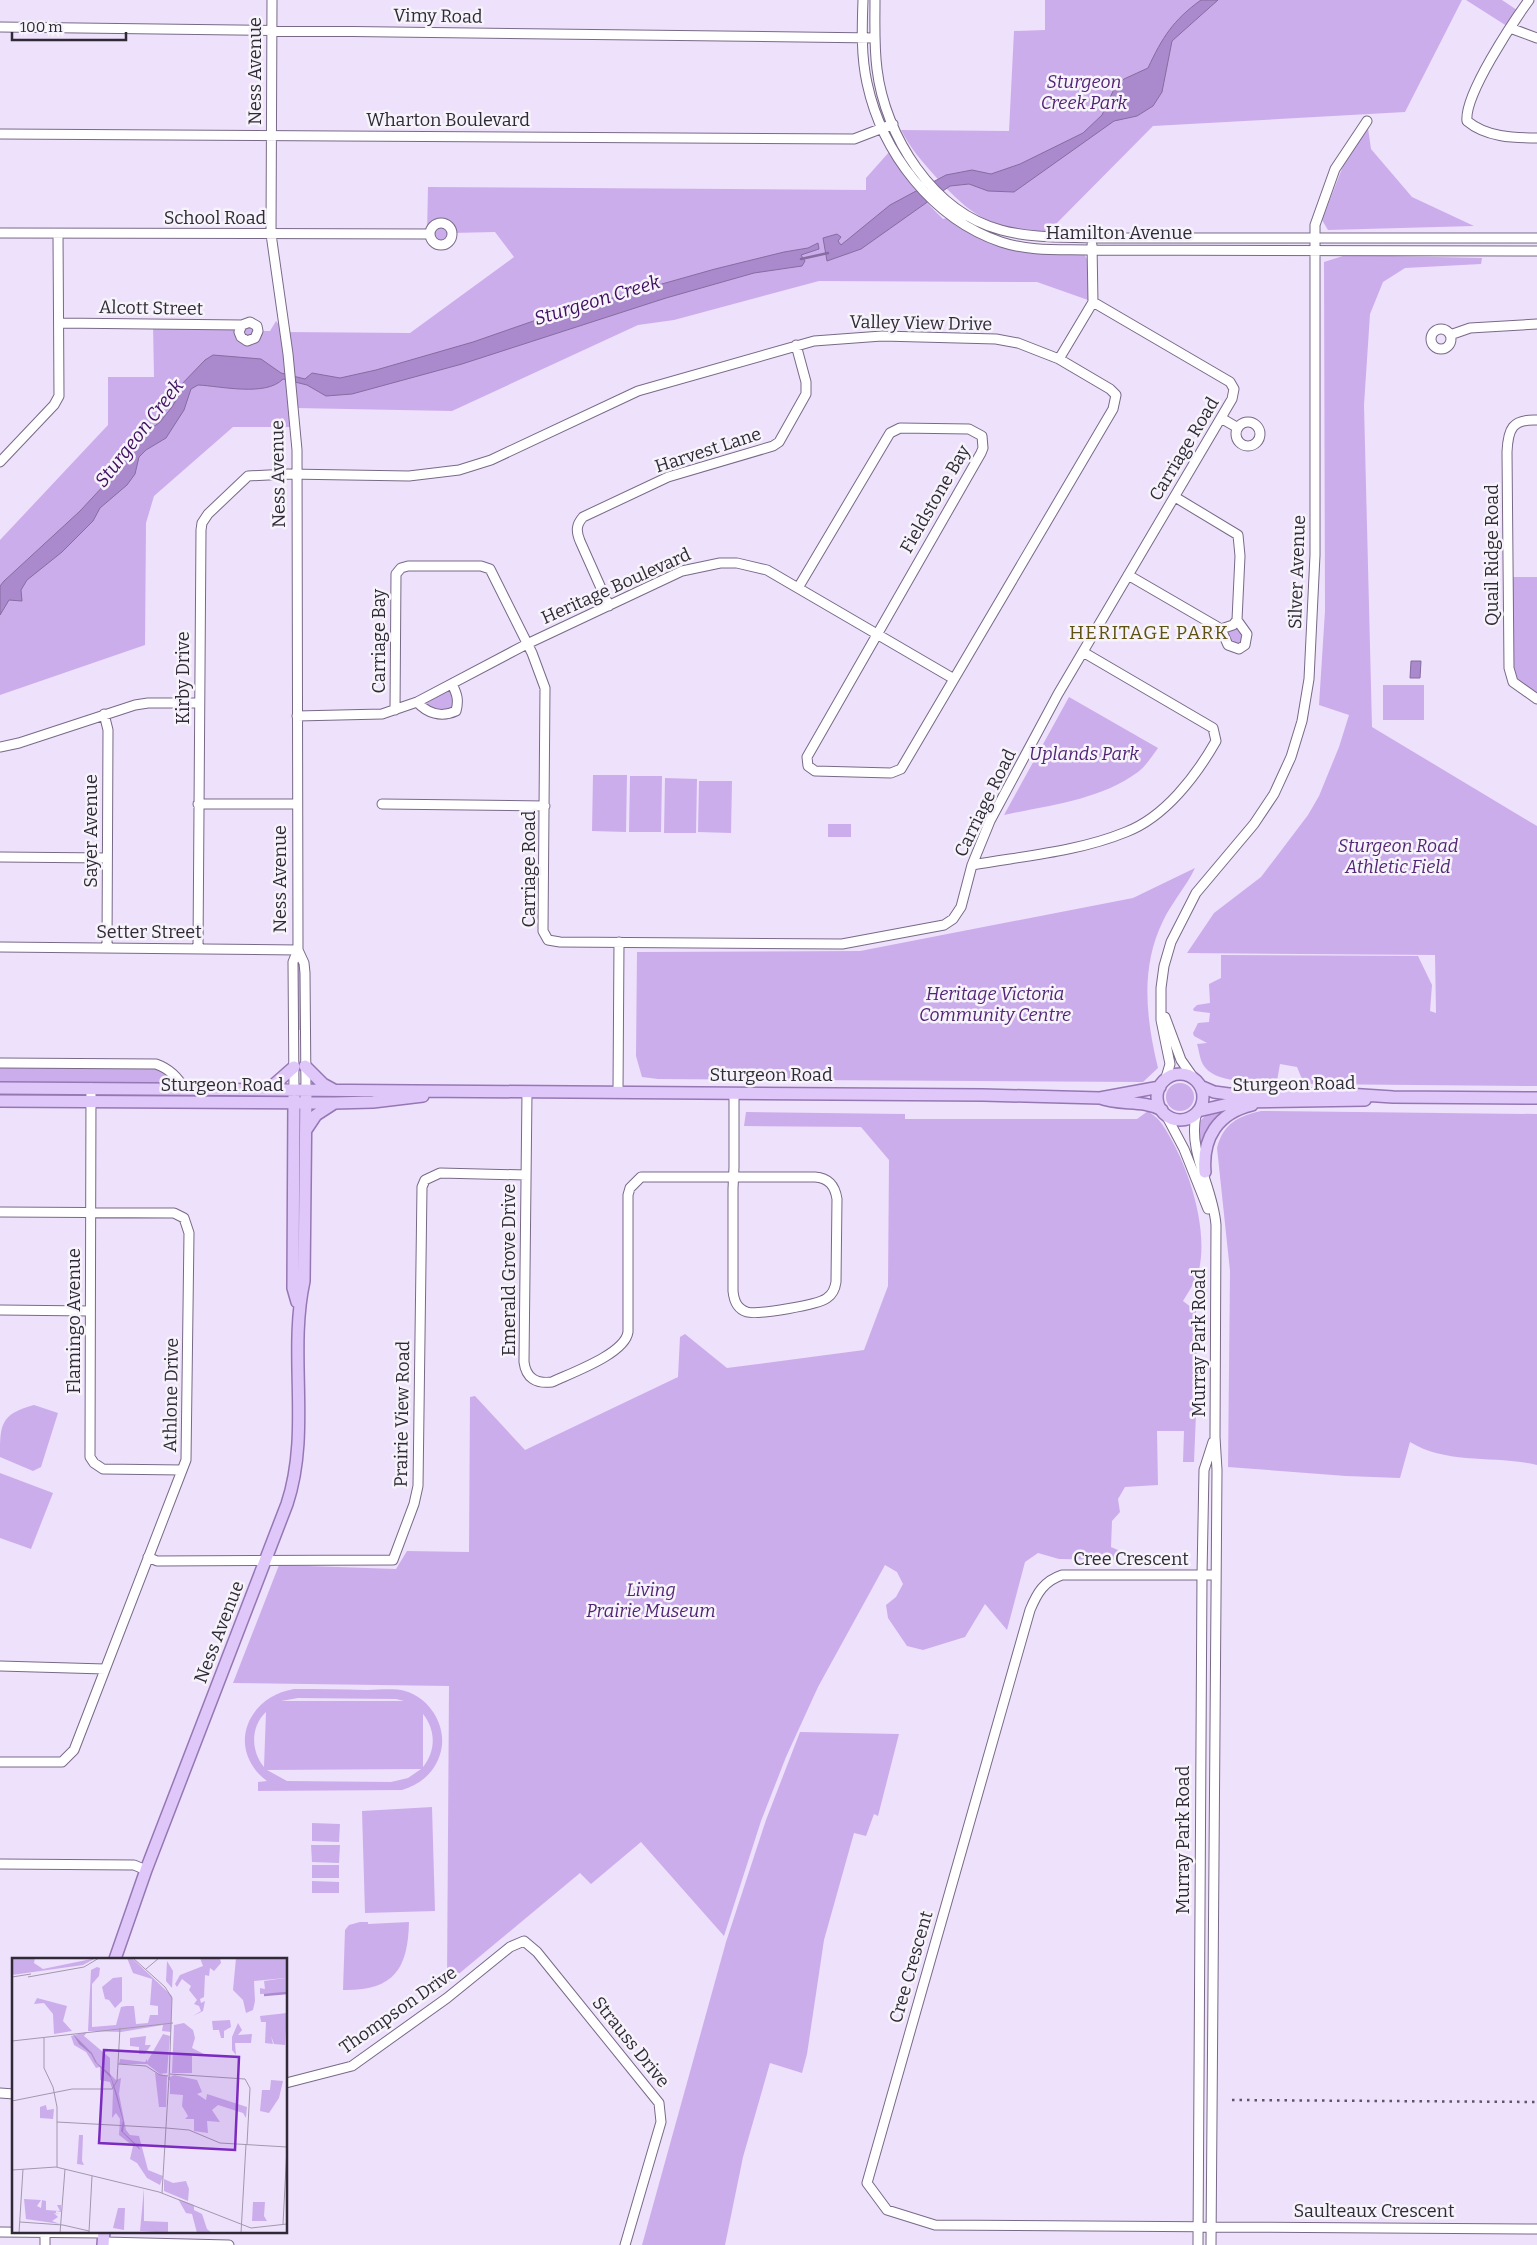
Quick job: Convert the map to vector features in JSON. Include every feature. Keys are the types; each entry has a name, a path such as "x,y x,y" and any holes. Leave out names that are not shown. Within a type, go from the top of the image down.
{"main road":[{"path":"269,1090 299,1066 334,1090"},
{"path":"1180,1074 1198,1083 1203,1099 1197,1113 1180,1120 1164,1113 1158,1099 1162,1084 1180,1074"},
{"name":"Sturgeon Road","path":"1198,1083 1214,1092 1228,1094 1347,1094 1393,1097 1537,1098"},
{"name":"Sturgeon Road","path":"0,1088 269,1090 294,1096 306,1102 334,1103 373,1102 442,1092 734,1093 1100,1098 1162,1084"},
{"name":"Sturgeon Road","path":"0,1101 91,1101 294,1096 306,1090 432,1089 442,1092"},
{"name":"Ness Avenue","path":"115,1958 146,1870 290,1497 297,1465 298,1307 304,1281 306,1090"},
{"name":"Ness Avenue","path":"294,1096 293,1288 298,1307"},
{"name":"Sturgeon Road","path":"1197,1113 1228,1103 1348,1102 1393,1097"},
{"name":"Sturgeon Road","path":"1100,1098 1111,1102 1147,1104 1164,1113"},
{"path":"1206,1172 1206,1150 1215,1126 1229,1114 1246,1106 1266,1102"},
{"path":"306,1130 316,1115 334,1103"}],"street":[{"name":"Ness Avenue","path":"272,0 271,234 294,408 297,475 298,950 304,963 305,972 299,1066 294,1096"},
{"name":"Hamilton Avenue","path":"863,0 862,38 867,83 882,128 892,149 972,231 1002,242 1031,248 1092,250 1537,251"},
{"name":"Hamilton Avenue","path":"875,0 875,38 880,85 893,124 917,176"},
{"path":"1529,0 1487,66 1468,106 1467,121 1479,129 1508,138 1537,138"},
{"name":"Vimy Road","path":"0,27 875,38"},
{"path":"1510,28 1537,38"},
{"name":"Silver Avenue","path":"1162,1084 1170,1060 1161,1020 1161,997 1167,954 1184,913 1205,880 1254,824 1274,794 1291,757 1302,721 1309,679 1315,555 1314,237 1317,216 1335,169 1367,121"},
{"name":"Wharton Boulevard","path":"0,134 854,139 893,124"},
{"name":"Hamilton Avenue","path":"950,210 1007,232 1028,235 1092,238 1537,238"},
{"name":"School Road","path":"0,233 430,234"},
{"path":"0,462 54,405 59,396 58,234"},
{"path":"1059,358 1093,302 1092,238"},
{"name":"Carriage Road","path":"528,644 543,676 545,688 545,936 548,940 554,942 842,944 944,925 953,920 961,907 972,865 994,812 1083,652 1234,393 1230,382 1093,302"},
{"name":"Alcott Street","path":"59,323 242,325"},
{"path":"1450,335 1470,328 1537,324"},
{"name":"Valley View Drive","path":"297,475 409,476 459,470 491,460 638,391 796,345 854,337 975,337 1018,343 1059,358 1110,389 1116,395 1116,401 901,769 891,773 815,771 808,766 806,757 877,633"},
{"name":"Harvest Lane","path":"609,606 577,533 579,522 583,517 668,477 773,446 780,442 806,394 806,382 796,345"},
{"path":"1221,418 1238,428"},
{"name":"Quail Ridge Road","path":"1537,420 1524,420 1513,426 1508,434 1507,452 1509,668 1514,682 1537,699"},
{"name":"Fieldstone Bay","path":"798,588 890,433 896,429 909,428 969,429 979,432 984,441 981,453 877,633"},
{"name":"Kirby Drive","path":"198,949 202,523 208,514 245,478 254,475 297,475"},
{"path":"1175,497 1238,535 1240,556 1237,620 1233,625 1221,629"},
{"name":"Heritage Boulevard","path":"297,716 382,714 395,710 417,702 528,644 682,571 720,563 754,566 767,570 954,679"},
{"name":"Carriage Bay","path":"395,710 395,583 396,574 401,568 481,566 490,569 528,644"},
{"path":"1128,575 1221,629 1228,645 1239,649 1245,645 1247,634 1237,620"},
{"path":"972,865 1083,846 1128,832 1163,809 1186,786 1216,741 1213,728 1083,652"},
{"path":"417,702 429,713 449,714 456,711 458,695 452,684"},
{"path":"0,747 19,743 104,714 148,703 200,703"},
{"name":"Sayer Avenue","path":"104,714 108,730 107,948"},
{"path":"198,804 297,804"},
{"path":"382,804 545,806"},
{"path":"0,857 107,858"},
{"path":"618,1092 619,942"},
{"name":"Setter Street","path":"0,947 298,950"},
{"name":"Silver Avenue","path":"1161,997 1172,1039 1181,1060 1198,1083"},
{"name":"Sturgeon Road","path":"0,1063 156,1064 166,1068 179,1079 185,1089"},
{"name":"Ness Avenue","path":"299,1066 306,1090"},
{"name":"Flamingo Avenue","path":"91,1088 90,1456 94,1463 103,1469 182,1470"},
{"name":"Emerald Grove Drive","path":"527,1092 524,1362 529,1377 534,1381 546,1383 615,1351 626,1340 628,1195 634,1182 641,1177 649,1176 734,1176"},
{"path":"734,1093 732,1291 735,1302 746,1311 753,1312 822,1301 833,1294 836,1282 837,1199 834,1188 820,1177 734,1176"},
{"name":"Murray Park Road","path":"1164,1113 1181,1141 1202,1194 1211,1222 1216,1248"},
{"name":"Murray Park Road","path":"1197,1113 1193,1142 1215,1216 1216,1248 1215,1437 1217,1470 1211,2245"},
{"path":"1206,1172 1207,1187"},
{"name":"Prairie View Road","path":"148,1557 157,1560 393,1560 417,1491 422,1188 426,1180 440,1173 526,1174"},
{"name":"Athlone Drive","path":"0,1212 174,1213 179,1214 188,1223 188,1450 182,1470 74,1750 66,1760 0,1762"},
{"path":"0,1310 90,1311"},
{"name":"Murray Park Road","path":"1198,2245 1204,1470 1215,1437"},
{"name":"Cree Crescent","path":"1211,2227 935,2226 887,2210 867,2182 1030,1610 1038,1592 1052,1578 1062,1575 1215,1575"},
{"path":"0,1666 105,1669"},
{"path":"0,1864 134,1865 146,1870"},
{"name":"Strauss Drive","path":"518,1942 524,1940 538,1952 659,2103 661,2122 625,2245"},
{"name":"Thompson Drive","path":"288,2082 352,2066 446,1998 518,1942"},
{"path":"1198,2053 1212,2066"},
{"name":"Saulteaux Crescent","path":"1211,2227 1537,2229"},
{"path":"0,2232 45,2233 104,2239 230,2245"},
{"path":"45,2233 45,2245"}],"green space":[{"name":"Sturgeon Creek Park","path":"1045,0 1462,0 1405,112 1153,126 1048,232 1012,228 984,219 972,211 935,176 912,149 901,130 1009,131 1014,31 1045,30"},
{"path":"1466,0 1502,0 1520,12 1510,28"},
{"path":"1368,128 1371,149 1412,197 1474,226 1328,230 1322,220 1343,166"},
{"path":"890,151 914,187 943,219 947,218 980,237 1012,247 1084,254 1088,261 1088,300 1037,282 819,281 674,320 638,325 452,411 295,408 296,427 233,427 154,496 146,523 145,645 0,695 0,540 108,425 108,377 154,377 153,324 244,323 258,331 270,331 276,321 285,332 410,333 514,257 495,232 452,233 446,243 439,245 433,242 430,234 427,234 428,187 866,190 866,178"},
{"name":"Sturgeon Road Athletic Field","path":"1346,255 1482,258 1481,264 1405,268 1383,282 1370,314 1364,405 1372,727 1537,826 1537,1086 1304,1084 1297,1067 1280,1064 1277,1081 1237,1081 1218,1076 1204,1066 1197,1044 1207,1043 1194,1036 1193,1033 1198,1023 1209,1022 1210,1013 1194,1011 1193,1009 1197,1005 1210,1003 1209,984 1221,978 1221,955 1418,956 1432,985 1430,1011 1436,1013 1435,955 1187,953 1214,913 1261,877 1308,815 1319,796 1339,747 1349,715 1319,705 1325,611 1324,262"},
{"path":"1509,577 1537,577 1537,699 1513,682"},
{"path":"1237,620 1248,639 1233,649 1221,629"},
{"path":"452,684 456,711 429,713 417,702"},
{"path":"1383,685 1424,685 1424,720 1383,720"},
{"name":"Uplands Park","path":"1069,697 1158,748 1138,772 1108,789 1074,800 1004,815"},
{"path":"593,775 627,775 626,832 592,831"},
{"path":"630,776 662,776 661,832 629,832"},
{"path":"665,778 697,779 696,833 664,833"},
{"path":"699,781 732,781 731,833 698,832"},
{"path":"828,824 851,824 851,837 828,837"},
{"name":"Heritage Victoria Community Centre","path":"1195,868 1163,921 1151,957 1147,993 1148,1012 1158,1068 1143,1082 658,1079 642,1077 636,1056 637,952 860,951 1133,898"},
{"path":"298,950 304,963 305,1030 293,1030"},
{"path":"0,1063 156,1064 185,1089 198,1089 198,1102 0,1101"},
{"path":"1180,1083 1190,1087 1194,1097 1190,1107 1180,1111 1170,1107 1166,1097 1170,1087"},
{"path":"1231,1108 1213,1123 1202,1147 1200,1147 1198,1129 1203,1118 1208,1114"},
{"name":"Living Prairie Museum","path":"1148,1111 1162,1124 1180,1156 1194,1194 1201,1234 1199,1270 1183,1301 1196,1311 1197,1390 1194,1462 1183,1462 1184,1431 1157,1431 1158,1485 1125,1487 1118,1499 1120,1512 1112,1521 1111,1547 1120,1551 1120,1560 1059,1559 1038,1553 1025,1562 1007,1630 985,1604 965,1637 923,1650 907,1646 888,1618 886,1605 896,1597 903,1584 897,1572 885,1565 818,1687 786,1757 761,1821 724,1936 641,1842 591,1884 580,1873 449,1982 447,1981 449,1686 233,1683 279,1565 396,1569 407,1551 469,1552 470,1397 475,1396 525,1450 678,1377 680,1337 685,1334 727,1368 864,1350 888,1286 889,1160 861,1127 744,1126 746,1112 905,1114 905,1119 1137,1119"},
{"path":"1261,1111 1537,1114 1537,1465 1456,1457 1424,1449 1410,1442 1400,1478 1228,1467 1230,1271 1217,1148 1227,1127 1245,1116"},
{"path":"34,1405 58,1413 41,1467 33,1471 0,1457 0,1446 2,1429 8,1417 14,1412"},
{"path":"0,1473 53,1493 31,1549 0,1538"},
{"path":"294,1689 405,1691 422,1700 435,1714 439,1723 442,1742 439,1758 427,1776 416,1784 402,1790 258,1791 258,1782 267,1781 254,1768 247,1755 245,1740 247,1726 254,1713 264,1702 277,1694","holes":["298,1698 396,1699 404,1701 281,1701","266,1712 264,1767 257,1754 254,1739 257,1725","423,1714 430,1727 433,1740 430,1754 423,1767","421,1769 408,1778 391,1782 287,1781 267,1770"]},
{"path":"800,1732 899,1734 878,1816 874,1814 866,1836 854,1833 824,1940 807,2054 802,2073 770,2063 743,2157 725,2245 642,2245 726,1942 766,1820"},
{"path":"432,1807 435,1911 365,1913 362,1811"},
{"path":"312,1823 340,1824 339,1842 312,1841"},
{"path":"311,1845 340,1845 339,1863 312,1862"},
{"path":"312,1865 339,1865 339,1878 312,1878"},
{"path":"312,1881 339,1882 339,1893 312,1893"},
{"path":"368,1922 368,1924 409,1922 405,1953 401,1965 386,1982 374,1987 343,1990 345,1930 349,1925"}],"shaded area":[{"path":"1201,0 1218,0 1172,41 1162,92 1153,106 1137,116 1114,121 1014,192 988,191 969,184 950,186 861,249 827,261 823,238 837,234 841,237 838,241 841,245 890,205 946,175 972,170 991,174 1020,164 1083,133 1102,115 1115,87 1124,79 1148,68 1169,30 1191,7"},
{"path":"818,243 819,249 801,255 805,261 802,266 754,273 666,298 462,364 352,394 326,396 307,385 283,379 266,388 254,389 198,385 191,389 184,410 166,438 146,450 139,457 135,474 127,485 100,508 93,521 62,552 27,580 21,590 22,601 9,600 0,615 0,586 4,581 80,511 119,469 120,458 135,439 159,423 179,395 179,387 205,360 213,355 261,359 281,373 305,379 312,373 340,378 376,370 473,342 545,317 715,269 808,248"},
{"path":"1411,661 1421,661 1420,678 1410,678"}],"waterway":[{"name":"Sturgeon Creek","path":"801,259 828,253"}],"railway":[{"path":"1232,2100 1537,2102"}],"district":[{"name":"HERITAGE PARK","path":"1149,632"}]}
